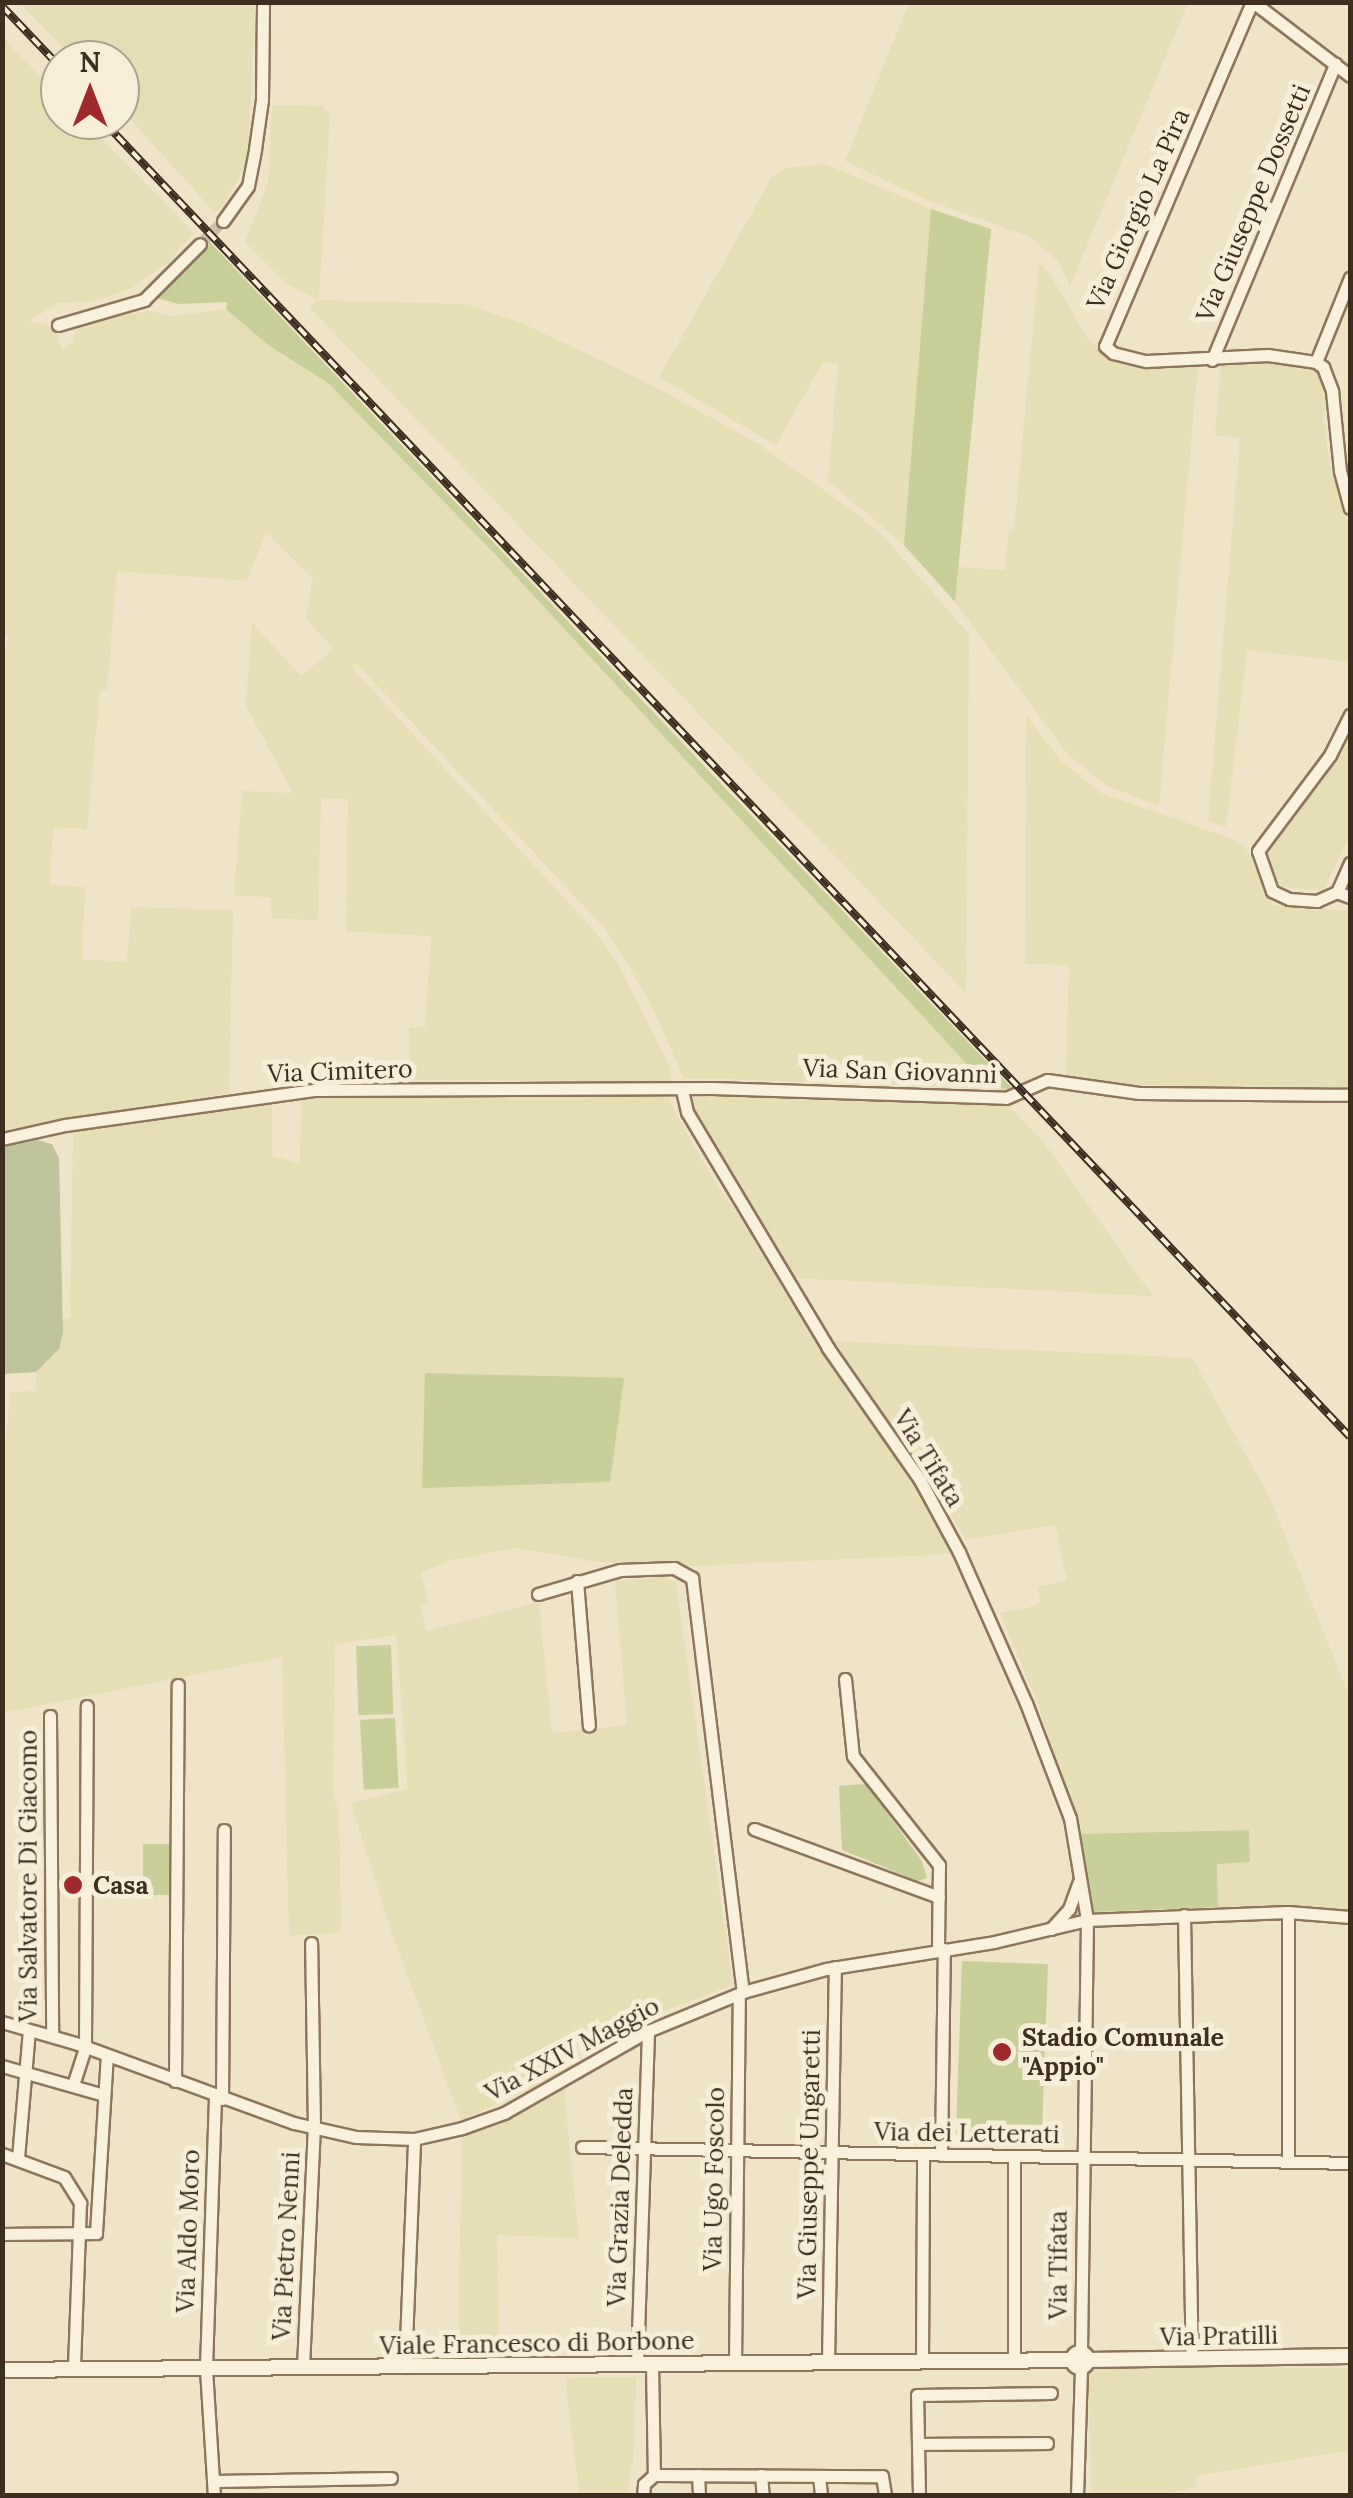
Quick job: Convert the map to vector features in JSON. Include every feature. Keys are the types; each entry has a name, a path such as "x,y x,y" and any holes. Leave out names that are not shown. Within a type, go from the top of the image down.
{"street":[{"path":"223,221 248,186 256,149 262,100 264,2"},
{"path":"1252,2 1350,76"},
{"name":"Via Giorgio La Pira","path":"1252,2 1105,346 1113,353 1146,361 1268,355 1316,362"},
{"name":"Via Giuseppe Dossetti","path":"1212,360 1336,64"},
{"path":"58,325 144,300 200,244"},
{"path":"1350,278 1316,362 1323,367 1332,392 1340,471 1350,508"},
{"path":"1350,715 1330,756 1258,851 1272,890 1289,899 1317,901 1337,892 1350,864"},
{"path":"1337,892 1350,897"},
{"name":"Via San Giovanni","path":"682,1090 1006,1098 1046,1080 1139,1093 1350,1095"},
{"name":"Via Cimitero","path":"2,1139 64,1125 314,1090 682,1090"},
{"name":"Via Tifata","path":"682,1090 687,1112 828,1348 920,1480 959,1552 1026,1703 1070,1818 1088,1920 1078,2496"},
{"name":"Via Ugo Foscolo","path":"577,1581 620,1570 654,1568 674,1568 692,1578 741,1994 735,2363"},
{"path":"538,1594 577,1581 589,1726"},
{"path":"846,1678 853,1756 940,1865 941,2155"},
{"path":"175,2082 178,1685"},
{"path":"72,2086 85,2047 87,1706"},
{"name":"Via Salvatore Di Giacomo","path":"50,1716 52,2036"},
{"path":"754,1829 939,1897"},
{"name":"Via Aldo Moro","path":"214,2496 206,2368 224,1830"},
{"path":"1051,1929 1069,1909 1080,1878"},
{"path":"1288,1912 1288,2162"},
{"name":"Via XXIV Maggio","path":"2,2022 85,2047 218,2098 314,2127 356,2137 414,2138 462,2128 504,2113 648,2032 741,1994 835,1967 1088,1920 1288,1912 1350,1917"},
{"path":"1184,1915 1192,2359"},
{"name":"Via Pietro Nenni","path":"303,2367 314,2127 311,1943"},
{"name":"Via Giuseppe Ungaretti","path":"828,2362 835,1967"},
{"path":"18,2158 29,2030"},
{"name":"Via Grazia Deledda","path":"648,2032 644,2364 654,2475"},
{"path":"2,2234 96,2233 107,2055"},
{"path":"2,2066 104,2094"},
{"path":"405,2367 414,2138"},
{"name":"Via dei Letterati","path":"582,2147 1350,2162"},
{"path":"2,2154 47,2168 74,2188 80,2203 74,2369"},
{"path":"922,2361 923,2155"},
{"path":"1014,2157 1014,2360"},
{"name":"Via Pratilli","path":"1080,2360 1350,2356"},
{"name":"Viale Francesco di Borbone","path":"2,2370 1080,2360"},
{"path":"918,2496 917,2395 1050,2393"},
{"path":"918,2444 1047,2443"},
{"path":"643,2496 644,2484 654,2475 882,2476 885,2496"},
{"path":"698,2475 699,2496"},
{"path":"762,2475 763,2496"},
{"path":"819,2476 821,2496"},
{"path":"214,2481 391,2478"}],"shaded area":[{"path":"20,3 255,3 248,162 221,208 215,213 140,130 140,40 56,40"},
{"path":"909,3 1188,3 1070,286 1058,261 1028,236 927,200 845,161"},
{"path":"2,37 40,76 40,140 103,140 194,233 168,263 132,288 95,301 58,303 28,321 54,327 63,351 72,342 75,330 106,318 149,311 171,316 226,309 268,345 328,383 496,555 989,1088 684,1078 649,1000 607,931 355,662 354,670 593,929 617,962 671,1069 671,1081 409,1080 409,1028 425,1027 431,936 346,931 348,799 321,798 318,920 272,919 271,897 234,896 242,791 293,793 246,706 252,623 301,676 334,649 306,619 313,578 266,533 247,581 117,571 107,690 100,690 87,829 53,827 50,884 85,887 82,959 127,962 131,907 233,910 229,1093 3,1131 2,678 8,635 2,634"},
{"path":"272,105 322,106 330,116 319,300 466,304 524,324 646,382 759,444 857,514 886,539 969,634 966,993 309,307 318,300 288,285 245,242 268,183"},
{"path":"825,164 931,209 904,545 828,481 838,364 823,362 776,445 659,377 772,177 785,168"},
{"path":"1039,264 1050,274 1088,339 1115,357 1141,363 1198,365 1159,806 1107,786 1068,755 955,602 959,567 1005,570 1009,529 1014,529"},
{"path":"1268,360 1314,367 1327,386 1324,418 1330,466 1350,528 1350,662 1247,650 1226,827 1208,821 1240,438 1215,435 1221,363"},
{"path":"1026,715 1061,761 1103,794 1233,839 1246,848 1272,905 1350,911 1350,1087 1141,1085 1066,1076 1069,965 1025,964"},
{"path":"1350,723 1350,833 1324,891 1284,887 1275,881 1267,852 1273,835"},
{"path":"706,1091 960,1098 1008,1105 1042,1140 1153,1296 792,1278 691,1109 692,1100"},
{"path":"433,1093 655,1095 668,1099 712,1177 812,1321 953,1554 696,1566 597,1562 516,1548 451,1560 421,1573 429,1603 420,1606 427,1631 539,1602 552,1733 627,1725 615,1581 665,1577 676,1583 733,1985 573,2045 577,2068 461,2120 390,1928 351,1803 408,1789 396,1635 335,1644 333,1796 339,1811 341,1932 289,1936 282,1657 3,1713 2,1486 10,1392 36,1391 36,1372 59,1349 63,1318 70,1319 73,1130 272,1101 272,1156 300,1163 301,1098"},
{"path":"835,1341 1192,1358 1269,1496 1350,1698 1350,1912 1218,1907 1217,1864 1250,1862 1249,1830 1080,1834 1038,1704 1000,1613 1035,1606 1041,1602 1037,1587 1067,1580 1055,1525 967,1540"},
{"path":"563,2079 579,2238 497,2235 499,2348 458,2348 462,2128"},
{"path":"1100,2367 1350,2368 1350,2450 1195,2476 1196,2487 1159,2495 1092,2495 1087,2373"},
{"path":"636,2377 634,2452 627,2495 579,2495 565,2378"}],"green space":[{"path":"931,209 991,229 955,602 904,545"},
{"path":"210,242 1013,1089 989,1088 496,555 328,383 268,345 226,309 227,302 179,304 152,297"},
{"path":"37,1140 52,1144 59,1158 63,1332 59,1349 36,1372 3,1374 3,1147"},
{"path":"425,1373 624,1378 610,1482 422,1488"},
{"path":"391,1645 393,1714 358,1715 356,1646"},
{"path":"395,1718 399,1788 364,1790 360,1720"},
{"path":"866,1784 922,1861 927,1878 918,1881 842,1850 839,1786"},
{"path":"1249,1830 1250,1862 1217,1864 1218,1907 1093,1912 1080,1834"},
{"path":"143,1844 171,1844 171,1895 143,1895"},
{"name":"Stadio Comunale \"Appio\"","path":"962,1961 1048,1964 1042,2144 956,2141"}],"tunnel":[{"path":"200,244 223,221"}],"railway":[{"path":"2,6 40,46"},
{"path":"121,140 1350,1437"}],"place":[{"name":"Casa","path":"73,1885"},
{"name":"Stadio Comunale \"Appio\"","path":"1002,2052"}]}
